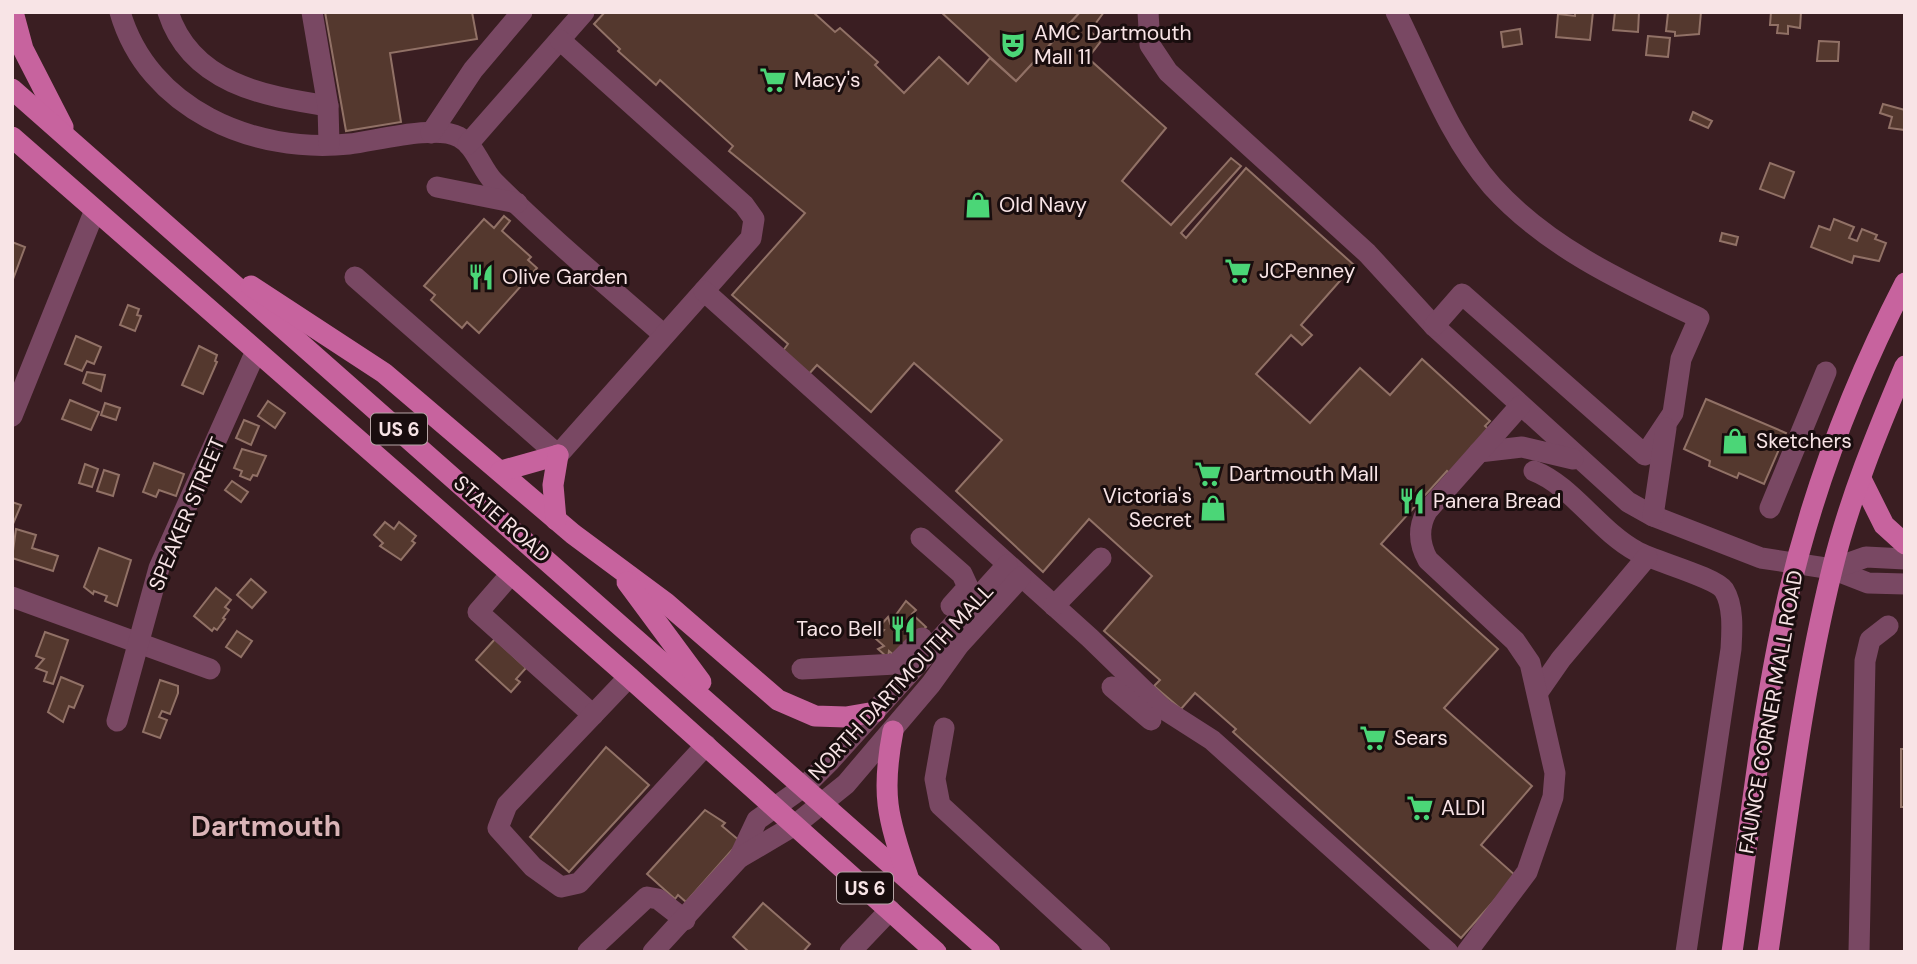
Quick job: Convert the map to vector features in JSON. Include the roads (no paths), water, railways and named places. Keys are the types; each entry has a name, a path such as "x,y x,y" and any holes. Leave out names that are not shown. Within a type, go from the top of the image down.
{"main road":[{"path":"13,12 31,68 71,141"},
{"name":"STATE ROAD","path":"12,89 727,717 990,952"},
{"name":"STATE ROAD","path":"12,137 629,677 936,952"},
{"path":"201,256 356,352 556,520 666,603 790,708 831,718 874,712"},
{"name":"FAUNCE CORNER MALL ROAD","path":"1732,952 1768,704 1797,564 1854,394 1905,283"},
{"name":"FAUNCE CORNER MALL ROAD","path":"1768,952 1805,704 1832,569 1861,479 1905,366"},
{"path":"500,471 558,455 553,485 556,520"},
{"path":"1861,479 1884,525 1905,544"},
{"path":"615,566 727,717"},
{"path":"893,731 884,790 888,819 909,878"}],"street":[{"path":"120,12 131,43 151,75 191,109 235,130 279,140 329,144 450,133 468,144 488,176 664,335"},
{"path":"168,12 189,52 221,77 263,94 328,106"},
{"path":"312,12 328,106 329,144"},
{"path":"431,133 473,70 522,12"},
{"path":"468,144 584,12"},
{"path":"1148,12 1150,46 1160,63 1367,253 1434,326 1617,494 1653,516 1761,558 1832,569 1868,583 1905,584"},
{"path":"1396,12 1453,127 1492,186 1528,219 1588,262 1699,318 1681,359 1677,398 1666,426 1653,516"},
{"path":"355,277 558,455 751,238 755,226 750,212 560,40"},
{"path":"437,187 517,203"},
{"path":"12,416 95,210"},
{"path":"704,291 1054,606 1162,708 1212,740 1448,952"},
{"path":"1434,326 1462,294 1645,456 1666,426"},
{"name":"SPEAKER STREET","path":"117,721 171,538 229,416 256,351"},
{"path":"1770,508 1826,372"},
{"path":"1467,952 1527,872 1553,797 1555,773 1530,663 1515,640 1434,567 1423,552 1421,526 1427,511 1520,406"},
{"path":"1479,452 1522,447 1579,461"},
{"path":"1534,471 1552,482 1609,534 1647,557 1719,585 1726,594 1732,630 1686,952"},
{"path":"802,669 895,664 905,657 968,587 962,574 921,538"},
{"path":"1538,692 1561,659 1647,557"},
{"path":"1832,569 1866,557 1905,559"},
{"path":"1054,606 1101,558"},
{"name":"NORTH DARTMOUTH MALL","path":"739,858 757,820 805,786 874,712 1014,571"},
{"name":"NORTH DARTMOUTH MALL","path":"739,858 795,825 846,784 893,731 1014,571"},
{"path":"511,573 478,612 593,715"},
{"path":"12,597 139,641 210,670"},
{"path":"1859,952 1865,661 1870,640 1888,626"},
{"path":"629,677 507,805 499,828 533,867 561,887 579,883 706,746"},
{"path":"1112,687 1151,720"},
{"path":"944,728 934,779 940,805 1100,952"},
{"path":"653,952 739,858"},
{"path":"588,952 646,897 658,899 685,920"},
{"path":"850,952 890,910"}],"place":[{"name":"AMC Dartmouth Mall 11","path":"1013,45"},
{"name":"Macy's","path":"773,80"},
{"name":"Old Navy","path":"978,205"},
{"name":"JCPenney","path":"1238,271"},
{"name":"Olive Garden","path":"481,277"},
{"name":"Sketchers","path":"1735,441"},
{"name":"Dartmouth Mall","path":"1208,474"},
{"name":"Panera Bread","path":"1412,501"},
{"name":"Victoria's Secret","path":"1213,508"},
{"name":"Taco Bell","path":"903,629"},
{"name":"Sears","path":"1373,738"},
{"name":"ALDI","path":"1420,808"}],"district":[{"name":"Dartmouth","path":"266,826"}]}
